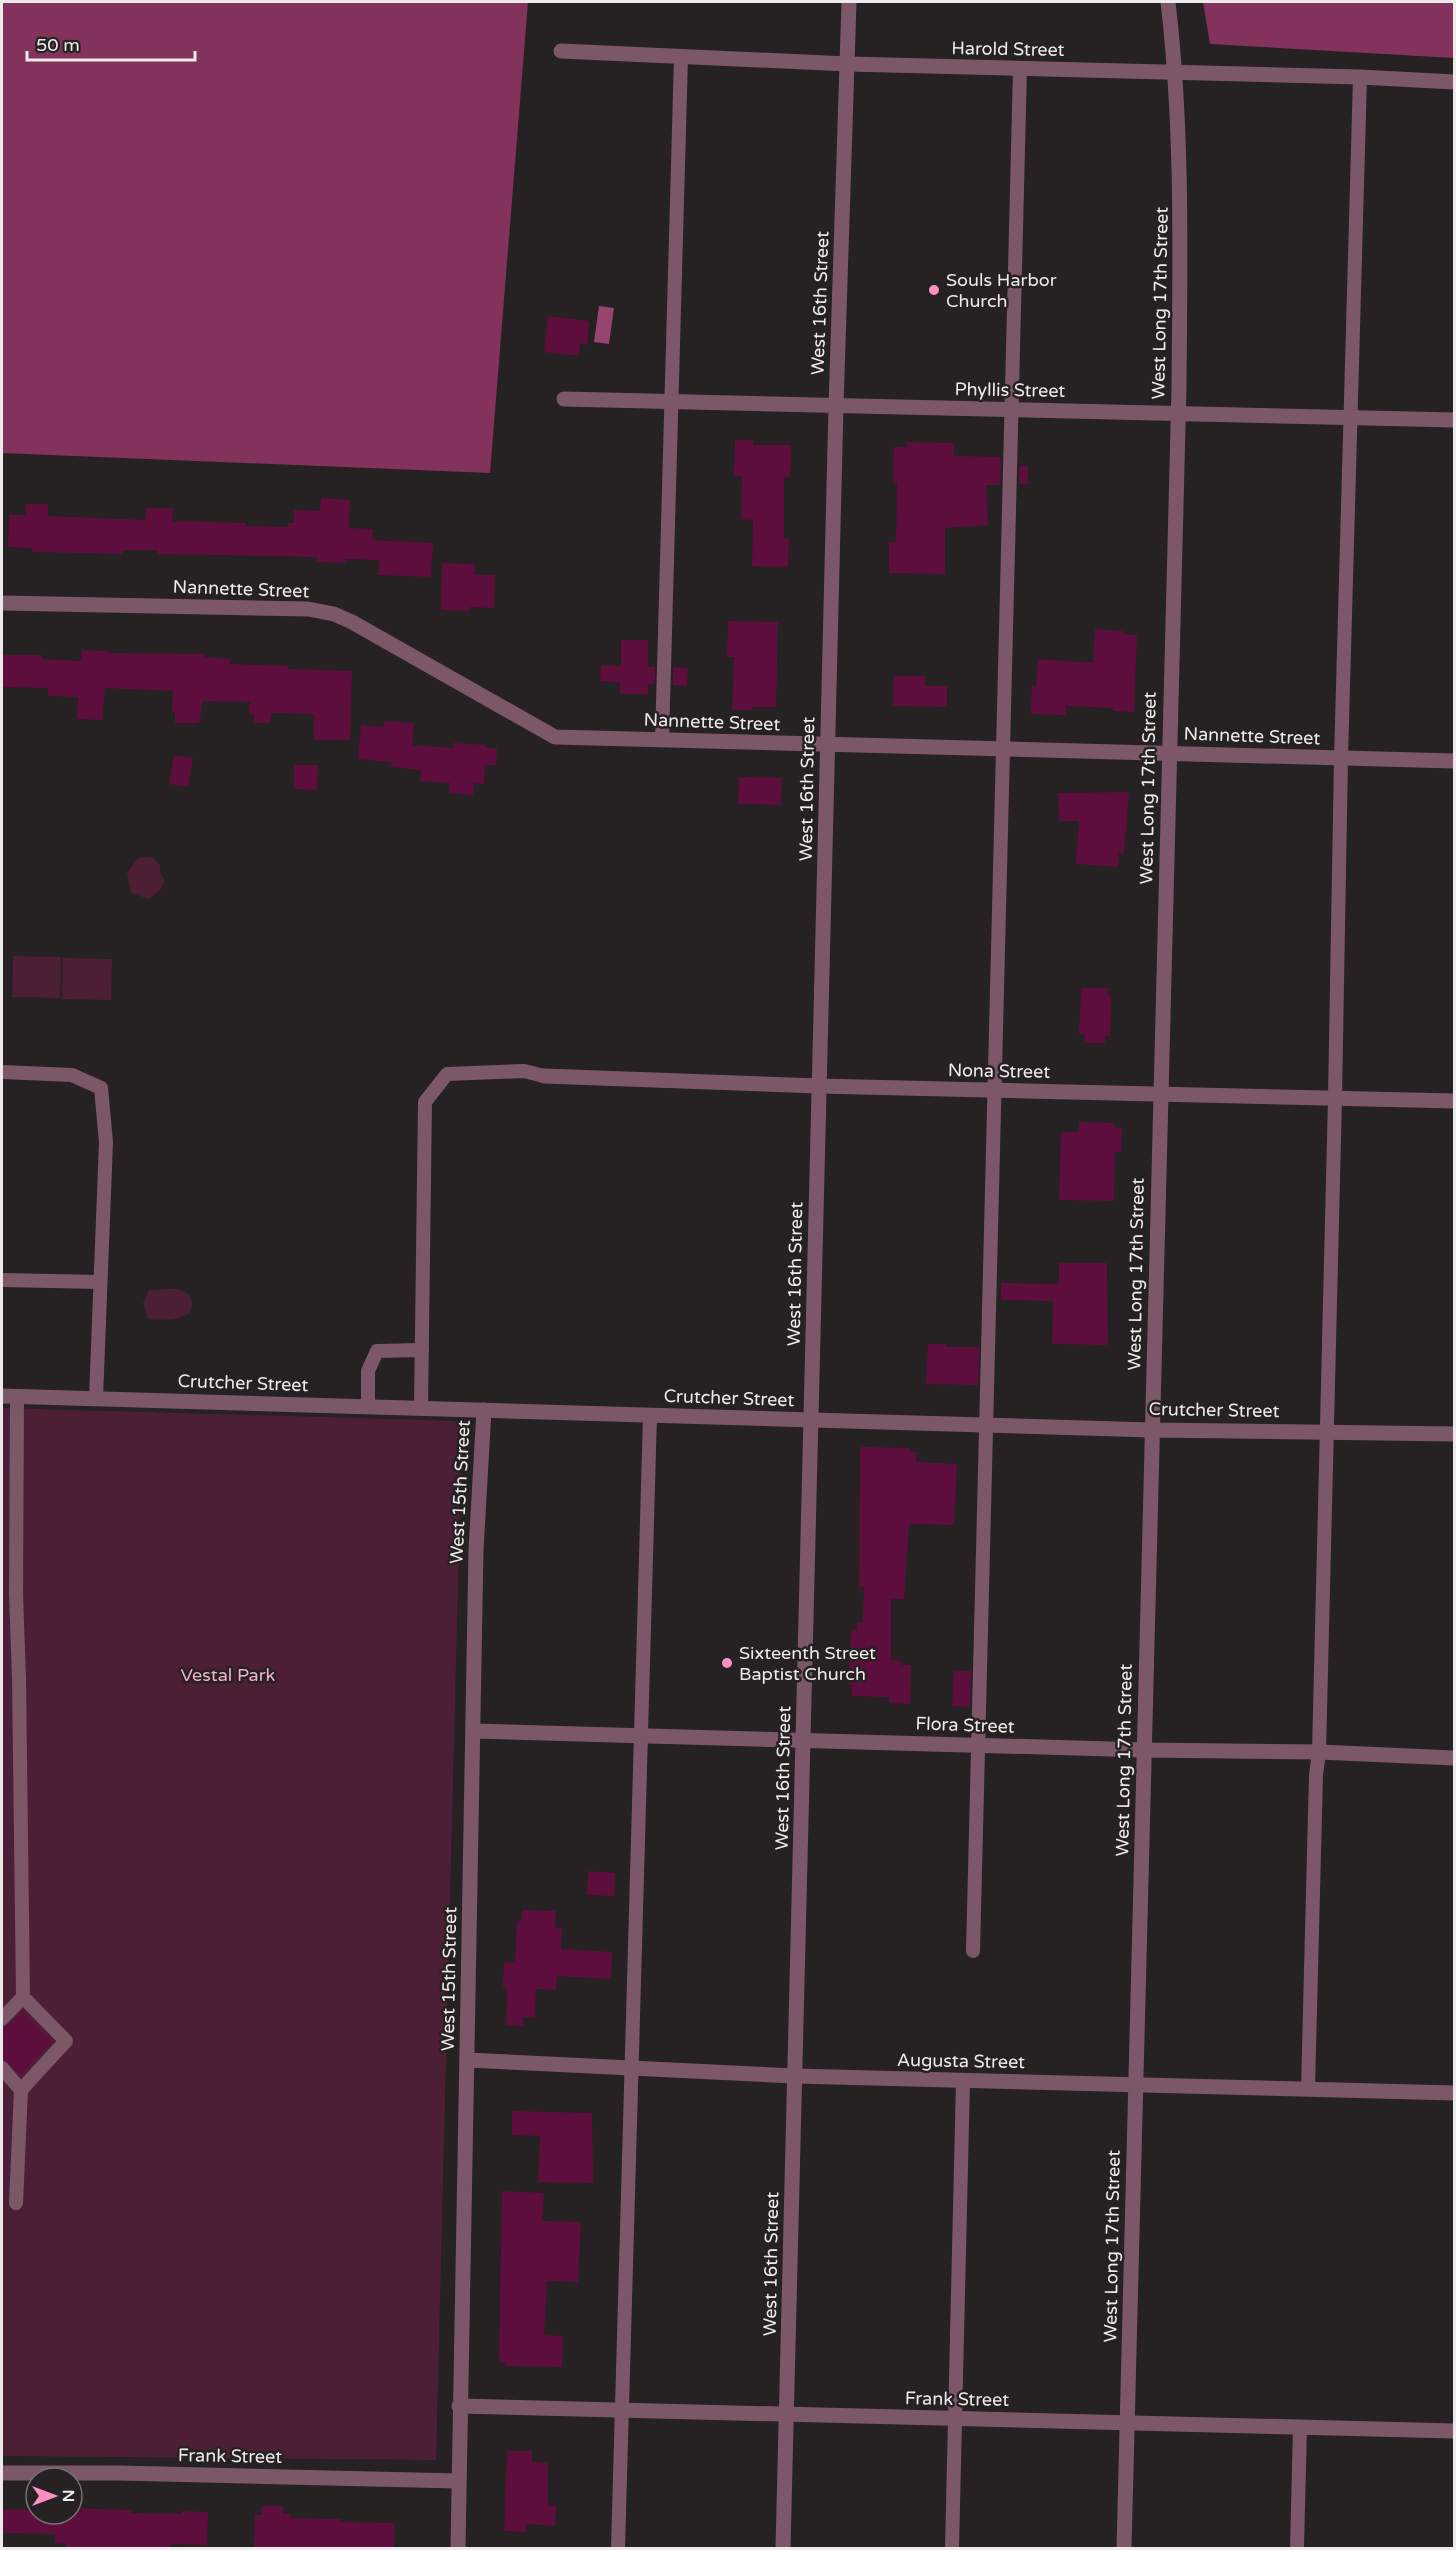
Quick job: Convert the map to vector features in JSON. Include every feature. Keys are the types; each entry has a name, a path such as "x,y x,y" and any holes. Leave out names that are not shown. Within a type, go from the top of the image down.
{"street":[{"name":"West 16th Street","path":"783,2548 836,406 849,2"},
{"name":"West Long 17th Street","path":"1124,2548 1181,196 1176,72 1168,2"},
{"name":"Harold Street","path":"561,51 848,64 1360,77 1455,82"},
{"name":"Phyllis Street","path":"564,399 1455,420"},
{"name":"Nannette Street","path":"2,603 308,609 334,614 352,621 555,737 1455,761"},
{"name":"Nona Street","path":"544,1076 819,1086 1455,1101"},
{"name":"Crutcher Street","path":"2,1396 1152,1430 1455,1434"},
{"name":"West 15th Street","path":"458,2548 476,1550 484,1410"},
{"name":"Flora Street","path":"474,1731 1144,1750 1319,1752 1455,1758"},
{"name":"Augusta Street","path":"466,2060 795,2076 1455,2093"},
{"name":"Frank Street","path":"459,2406 1455,2432"},
{"name":"Frank Street","path":"2,2473 132,2473 458,2481"}],"lane":[{"path":"662,740 681,57"},
{"path":"973,1951 1020,69"},
{"path":"1308,2088 1316,1775 1319,1752 1341,758 1360,77"},
{"path":"421,1408 425,1102 447,1074 524,1071 544,1076"},
{"path":"2,1072 72,1075 101,1088 106,1142 96,1398"},
{"path":"2,1280 100,1282"},
{"path":"368,1406 368,1371 377,1352 422,1350"},
{"path":"16,2204 21,2090 66,2041 23,1997 19,1678 9,1594 17,1396"},
{"path":"618,2548 650,1415"},
{"path":"2,2019 23,1997"},
{"path":"2,2068 21,2090"},
{"path":"952,2548 963,2081"},
{"path":"1297,2548 1300,2428"}],"green space":[{"path":"138,858 153,858 160,865 160,873 165,880 161,889 149,899 131,893 127,873"},
{"path":"13,956 61,957 60,998 12,997"},
{"path":"63,958 112,959 111,1000 62,999"},
{"path":"149,1290 183,1291 191,1299 191,1309 188,1314 175,1319 148,1319 143,1303"},
{"name":"Vestal Park","path":"2,1408 462,1421 436,2460 2,2456"}],"shaded area":[{"path":"2,2 528,2 490,473 2,453"},
{"path":"1203,2 1454,2 1454,58 1210,44"},
{"path":"599,306 614,308 609,344 594,342"}],"building":[{"path":"548,316 589,321 587,345 580,344 579,356 544,352"},
{"path":"735,440 753,440 753,445 791,445 790,477 784,477 784,538 789,538 788,567 752,566 753,520 741,519 742,476 734,476"},
{"path":"907,442 954,443 954,456 1001,457 1000,485 986,485 988,525 945,528 945,574 889,573 889,542 896,542 897,483 893,483 894,447 907,447"},
{"path":"1019,466 1028,466 1028,484 1019,484"},
{"path":"321,498 350,500 349,528 373,529 372,540 433,543 431,577 378,575 379,560 346,559 345,563 317,562 317,557 158,554 158,550 123,550 122,554 32,552 32,548 8,547 9,515 26,515 26,504 48,504 48,516 146,520 146,508 173,508 172,521 246,523 246,526 288,527 288,523 294,523 294,510 320,511"},
{"path":"442,563 475,564 475,575 495,575 494,608 470,607 469,611 441,610"},
{"path":"728,621 778,622 776,707 732,710 734,657 727,657"},
{"path":"1095,629 1123,631 1123,634 1137,635 1134,712 1113,711 1114,708 1066,706 1066,715 1031,714 1032,685 1036,686 1038,659 1093,663"},
{"path":"621,640 648,640 648,667 655,667 655,684 648,684 648,694 620,694 620,682 600,681 601,665 621,666"},
{"path":"82,650 107,651 107,653 204,654 204,657 230,659 230,664 352,671 350,740 314,740 314,714 271,713 270,723 253,723 254,715 249,714 250,702 203,701 199,723 175,723 175,711 172,712 173,691 105,688 102,720 77,719 78,697 48,696 48,688 2,687 2,655 42,655 42,659 81,661"},
{"path":"673,667 688,668 687,686 673,685"},
{"path":"894,676 925,676 925,686 947,686 947,707 893,706"},
{"path":"384,721 414,723 412,745 453,748 453,743 497,748 496,765 485,765 484,784 474,783 473,795 449,793 450,783 420,781 421,770 391,767 392,762 358,759 361,725 383,727"},
{"path":"174,755 193,758 188,787 169,784"},
{"path":"294,765 318,765 317,790 294,789"},
{"path":"739,777 782,778 781,805 738,804"},
{"path":"1129,792 1124,853 1119,853 1118,867 1076,864 1079,821 1059,821 1058,793"},
{"path":"1081,988 1108,988 1107,995 1111,995 1110,1036 1105,1036 1105,1043 1084,1043 1085,1034 1079,1034"},
{"path":"1079,1122 1115,1123 1115,1128 1122,1128 1121,1152 1115,1152 1114,1201 1059,1200 1061,1132 1079,1132"},
{"path":"1059,1263 1107,1263 1108,1345 1052,1344 1053,1301 1001,1300 1001,1283 1059,1284"},
{"path":"928,1344 946,1344 946,1347 979,1347 978,1385 926,1384"},
{"path":"860,1447 910,1448 910,1452 916,1452 916,1462 957,1464 954,1525 909,1524 904,1599 891,1599 891,1660 901,1661 901,1665 911,1665 910,1704 889,1703 889,1697 852,1696 852,1685 848,1685 851,1630 857,1630 857,1622 863,1622 864,1587 859,1587"},
{"path":"954,1671 971,1671 970,1707 952,1706"},
{"path":"588,1871 615,1873 614,1896 587,1895"},
{"path":"522,1910 556,1911 555,1927 562,1928 561,1949 612,1952 611,1979 557,1976 556,1990 536,1989 535,2018 523,2017 523,2026 506,2025 507,1988 503,1988 504,1962 515,1963 517,1921 522,1921"},
{"path":"22,2011 52,2042 20,2075 2,2056 2,2028 9,2025"},
{"path":"512,2111 592,2113 593,2183 538,2182 540,2136 512,2135"},
{"path":"502,2191 544,2193 542,2221 581,2222 578,2282 547,2281 544,2335 563,2336 562,2367 505,2366 505,2362 499,2362"},
{"path":"507,2451 532,2451 532,2462 548,2463 548,2505 556,2506 555,2526 526,2524 526,2532 504,2531"},
{"path":"262,2506 283,2506 282,2514 291,2514 291,2518 395,2523 394,2548 254,2548 255,2515 262,2515"},
{"path":"84,2508 131,2510 131,2513 208,2512 207,2545 171,2544 171,2548 66,2548 66,2544 55,2543 55,2534 2,2533 2,2509 24,2510 24,2526 84,2526"}],"place":[{"name":"Souls Harbor Church","path":"934,290"},
{"name":"Sixteenth Street Baptist Church","path":"727,1663"}]}
